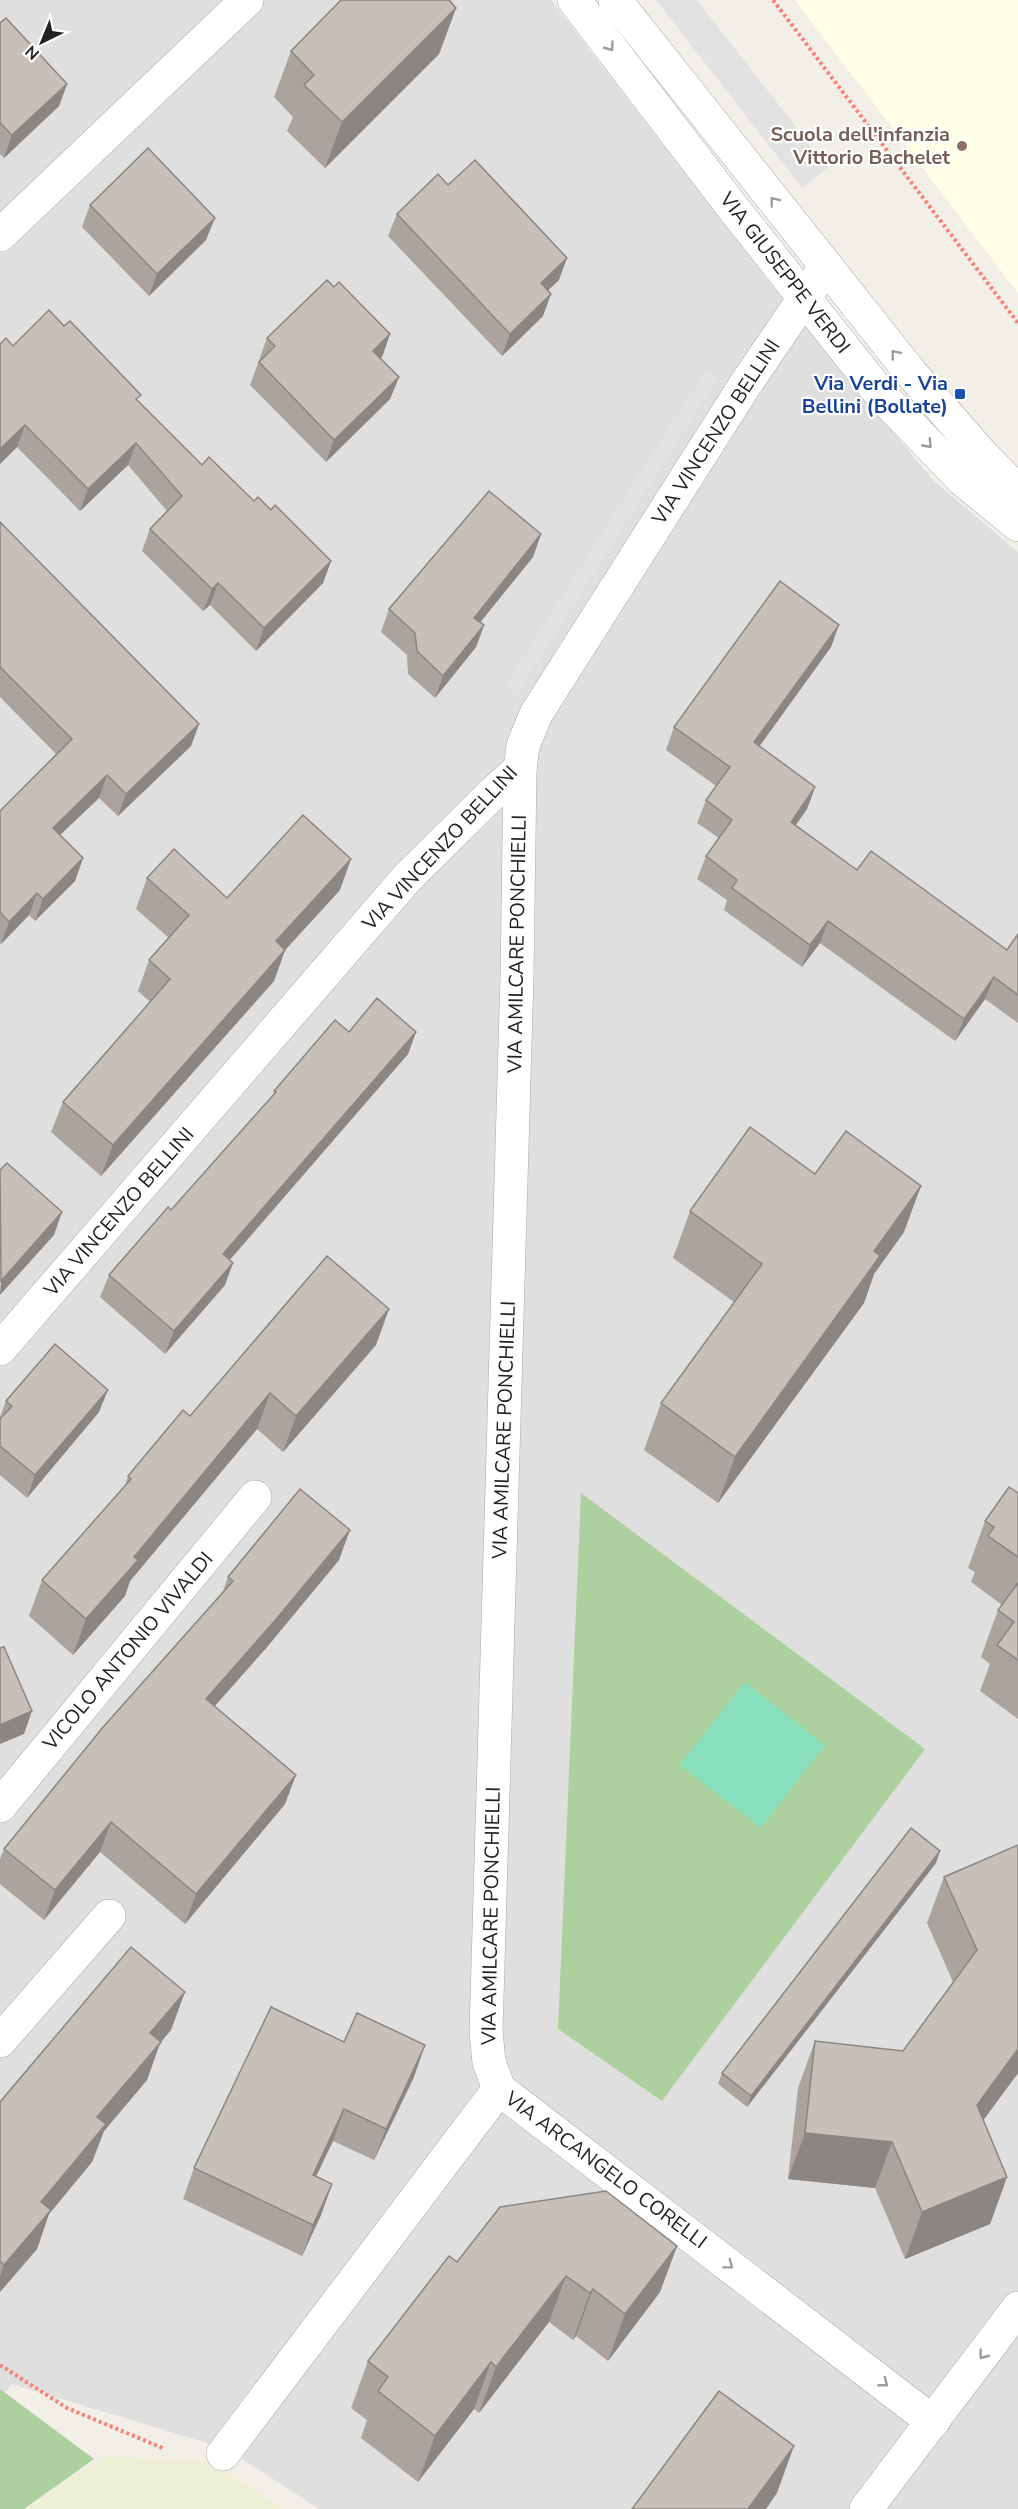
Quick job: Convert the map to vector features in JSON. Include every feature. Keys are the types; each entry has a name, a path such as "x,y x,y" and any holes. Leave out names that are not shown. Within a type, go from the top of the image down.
{"street":[{"path":"0,235 247,0"},
{"name":"VIA GIUSEPPE VERDI","path":"574,0 803,298 882,396 963,480 1018,525"},
{"name":"VIA GIUSEPPE VERDI","path":"615,0 923,387 984,457 1018,491"},
{"name":"VIA VINCENZO BELLINI","path":"0,1349 407,879 520,769 523,746 536,714 732,405 826,266"},
{"name":"VIA AMILCARE PONCHIELLI","path":"499,2089 489,2062 486,2032 517,987 520,769"},
{"name":"VICOLO ANTONIO VIVALDI","path":"0,1806 255,1497"},
{"path":"0,2041 109,1916"},
{"name":"VIA ARCANGELO CORELLI","path":"223,2454 499,2089 933,2422"},
{"path":"866,2509 1018,2308"}],"path":[{"path":"772,0 1018,323"},
{"path":"0,2365 67,2408 165,2449"}],"shaded area":[{"path":"0,0 551,0 777,292 933,480 1018,552 1018,2509 319,2509 227,2449 12,2384 0,2400"},
{"path":"656,0 697,0 828,168 802,188"},
{"name":"Scuola dell'infanzia Vittorio Bachelet","path":"795,0 1018,0 1018,293"},
{"path":"706,369 719,377 516,696 504,687"},
{"path":"103,2456 211,2462 284,2509 27,2509"}],"green space":[{"path":"581,1493 925,1749 662,2101 558,2029"},
{"path":"745,1682 825,1745 761,1828 680,1765"},
{"path":"0,2389 94,2459 24,2509 0,2509"}],"building":[{"path":"341,0 449,0 456,8 342,122 304,85 314,75 291,51"},
{"path":"6,18 67,84 12,135 0,123 0,23"},
{"path":"148,148 215,218 157,274 90,205"},
{"path":"475,160 567,258 541,283 551,294 510,334 397,214 438,174 448,185"},
{"path":"327,280 334,287 339,282 390,334 373,351 399,377 334,440 259,362 275,346 267,338"},
{"path":"49,310 64,326 70,321 141,395 136,399 202,465 209,457 254,501 258,497 271,510 275,505 331,561 264,628 218,583 212,589 150,529 182,496 136,443 88,489 25,425 0,449 0,344 6,338 13,346"},
{"path":"489,491 541,534 474,618 484,625 443,676 417,651 415,633 389,609"},
{"path":"0,522 199,724 126,794 107,775 53,828 83,858 43,899 37,893 9,922 0,912 0,811 72,739 0,667"},
{"path":"780,581 839,625 754,742 815,787 791,822 857,870 871,851 1007,950 1018,934 1018,995 994,977 964,1019 828,921 810,945 732,888 737,880 706,856 732,820 706,800 730,767 674,727"},
{"path":"303,815 351,859 276,941 285,950 113,1145 63,1102 170,979 149,960 189,915 147,878 174,849 227,898"},
{"path":"377,998 416,1032 223,1254 233,1263 174,1331 109,1275 168,1207 171,1210 276,1092 274,1091 335,1020 349,1032"},
{"path":"750,1127 815,1174 846,1131 921,1186 874,1251 880,1256 735,1457 661,1403 762,1264 690,1211"},
{"path":"7,1163 62,1212 1,1281 0,1170"},
{"path":"327,1256 389,1309 296,1416 270,1393 134,1557 138,1560 86,1619 42,1580 131,1479 128,1476 183,1410 190,1416"},
{"path":"55,1344 108,1390 35,1475 0,1446 0,1419 12,1406 6,1401"},
{"path":"1009,1487 1018,1493 1018,1557 988,1536 994,1527 985,1521"},
{"path":"300,1489 350,1530 206,1699 296,1775 196,1894 111,1822 55,1890 4,1849 104,1726 233,1581 228,1577"},
{"path":"1018,1583 1018,1660 997,1645 1014,1622 998,1610"},
{"path":"4,1647 32,1711 0,1725 0,1648"},
{"path":"911,1828 940,1851 751,2096 722,2073"},
{"path":"1018,1845 1018,2049 977,2105 1007,2177 922,2212 892,2142 805,2133 815,2041 903,2051 977,1950 944,1877"},
{"path":"131,1947 185,1992 150,2033 161,2042 97,2117 106,2124 41,2202 51,2210 4,2265 0,2261 0,2102"},
{"path":"271,2007 344,2042 357,2013 425,2045 386,2129 344,2109 313,2175 332,2184 313,2225 194,2168"},
{"path":"606,2191 677,2246 625,2314 593,2289 590,2293 566,2276 496,2367 491,2362 435,2436 378,2391 388,2377 368,2361 449,2256 457,2262 500,2207"},
{"path":"719,2391 794,2446 748,2509 632,2509"}],"place":[{"name":"Scuola dell'infanzia Vittorio Bachelet","path":"962,146"},
{"name":"Via Verdi - Via Bellini (Bollate)","path":"960,394"}]}
